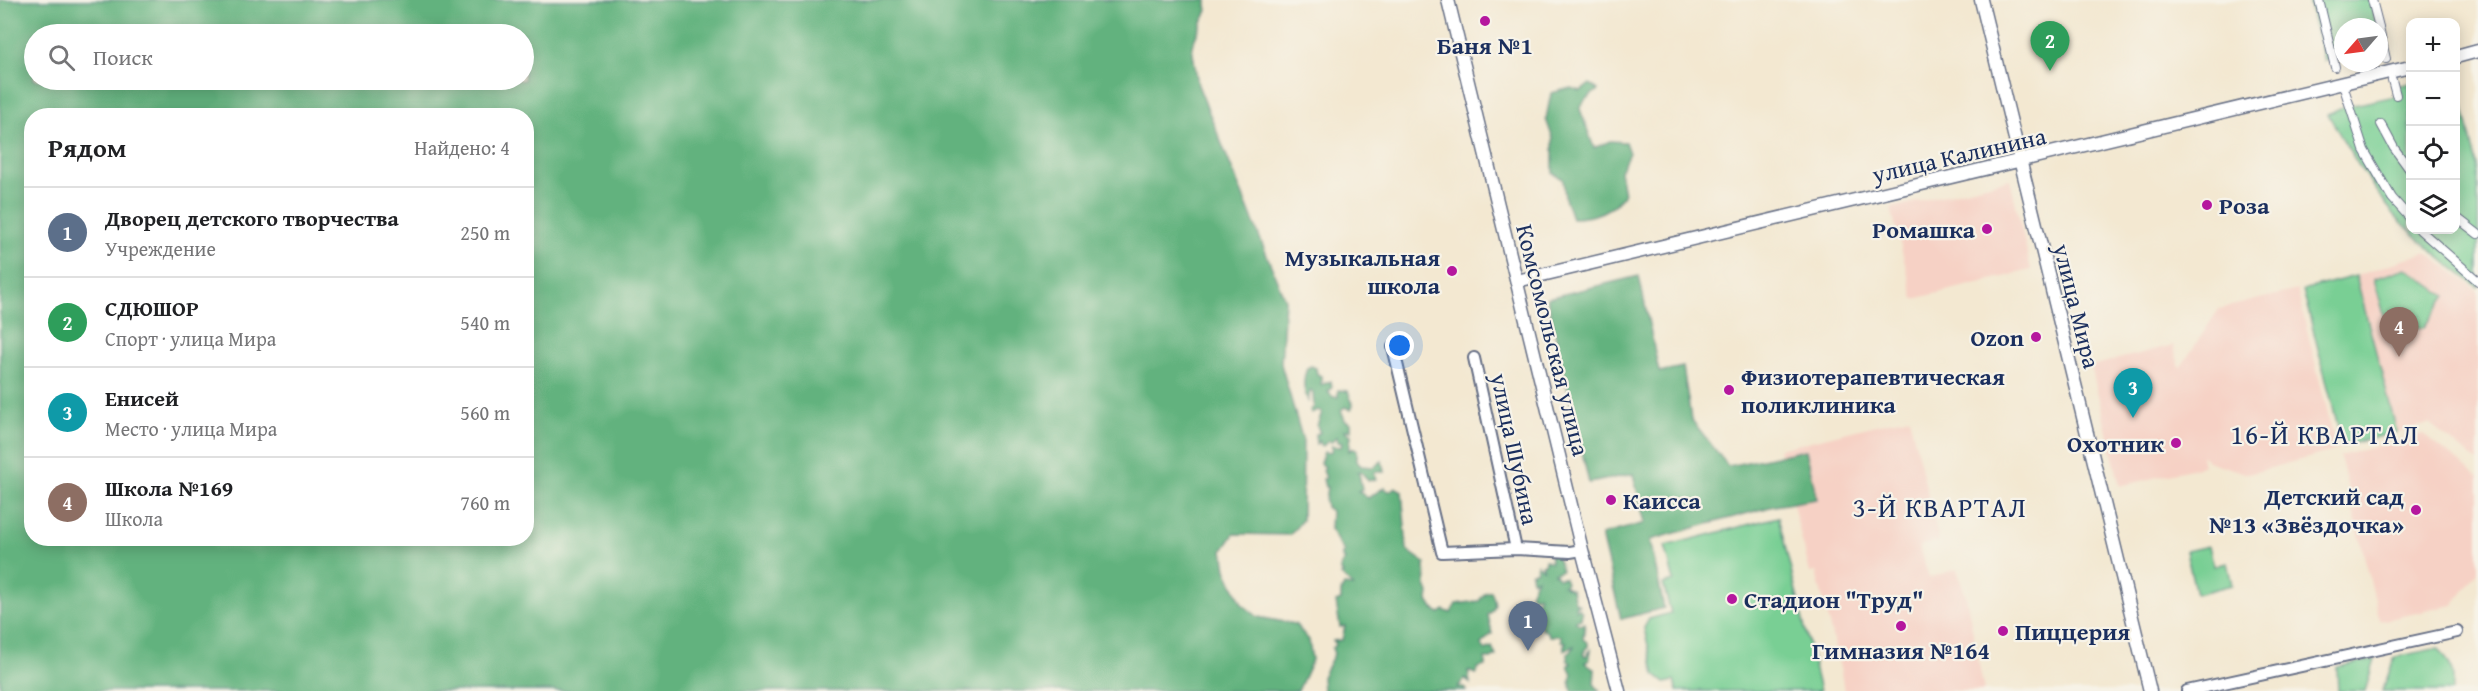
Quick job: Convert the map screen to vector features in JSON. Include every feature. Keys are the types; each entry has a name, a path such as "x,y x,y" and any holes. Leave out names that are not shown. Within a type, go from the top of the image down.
{"street":[{"name":"Комсомольская улица","path":"1448,0 1582,550 1619,690"},
{"name":"улица Мира","path":"1980,0 2150,691"},
{"path":"2319,0 2334,63"},
{"path":"2372,0 2376,18"},
{"path":"2460,56 2478,51"},
{"name":"улица Калинина","path":"1517,280 2020,162 2406,68"},
{"path":"2392,80 2396,95"},
{"path":"2345,92 2364,150 2392,198 2406,214"},
{"path":"2381,124 2406,164"},
{"path":"2460,220 2478,234"},
{"path":"2425,234 2478,280"},
{"path":"1393,347 1442,552 1516,549 1570,552 1582,550"},
{"name":"улица Шубина","path":"1474,358 1516,549"},
{"path":"2187,691 2457,632"}],"shaded area":[{"path":"2010,179 2031,270 1914,299 1891,208"},
{"path":"2426,252 2478,291 2478,462 2429,424 2343,446 2303,290 2356,276"},
{"path":"2297,290 2337,450 2248,474 2208,461 2201,455 2203,466 2120,486 2091,366 2173,345 2180,368 2219,309"},
{"path":"1909,417 1939,541 1919,546 1929,578 1957,569 1966,597 1984,691 1844,691 1816,572 1810,573 1779,449"},
{"name":"Детский сад №13 «Звёздочка»","path":"2423,434 2478,477 2478,571 2453,605 2380,621 2340,456"}],"green space":[{"path":"0,0 1207,0 1207,10 1192,46 1198,85 1285,300 1281,364 1303,441 1302,520 1290,535 1234,534 1223,550 1226,569 1242,604 1258,617 1295,624 1309,640 1312,660 1298,691 0,691"},
{"path":"2308,0 2370,0 2375,18 2334,18 2334,58 2324,61"},
{"path":"1590,84 1598,90 1585,100 1580,109 1594,148 1610,141 1625,142 1629,153 1620,171 1624,194 1608,209 1587,217 1572,218 1565,198 1563,179 1553,173 1553,139 1546,119 1551,93 1571,88 1581,91"},
{"path":"2406,84 2406,227 2367,178 2328,114 2340,108 2400,95 2398,86"},
{"path":"2460,92 2478,170 2478,287 2413,234 2460,234"},
{"path":"2406,268 2446,296 2424,328 2387,325 2374,279"},
{"path":"1639,276 1659,372 1683,367 1691,419 1728,466 1806,450 1817,499 1774,506 1650,540 1664,608 1621,619 1601,535 1645,523 1633,474 1589,483 1547,298"},
{"path":"2356,276 2397,432 2343,446 2303,290"},
{"path":"1311,366 1316,368 1317,374 1321,376 1321,385 1331,381 1332,387 1328,392 1333,397 1338,397 1338,390 1348,391 1353,405 1351,410 1345,407 1341,410 1345,420 1351,423 1351,430 1344,430 1351,435 1349,451 1354,448 1357,450 1357,461 1361,466 1374,467 1382,461 1384,472 1374,472 1376,479 1368,481 1361,471 1357,472 1362,489 1358,491 1368,498 1385,487 1390,491 1395,487 1402,491 1407,550 1425,563 1428,601 1433,609 1440,613 1444,610 1451,613 1456,604 1479,601 1485,593 1491,591 1494,607 1488,615 1492,634 1481,644 1485,650 1492,647 1496,656 1485,659 1485,666 1478,668 1476,674 1468,671 1470,683 1465,678 1458,687 1464,687 1466,691 1323,691 1322,677 1334,654 1333,641 1342,640 1345,626 1340,627 1336,602 1341,600 1344,585 1353,586 1341,575 1343,573 1340,570 1341,565 1345,560 1342,554 1345,552 1330,529 1331,511 1326,507 1327,487 1323,479 1326,478 1323,470 1325,467 1320,463 1324,452 1330,453 1331,446 1341,447 1342,443 1338,442 1336,437 1332,442 1328,441 1323,446 1319,441 1316,444 1315,434 1320,433 1317,426 1322,412 1318,410 1311,413 1310,410 1314,407 1313,393 1310,391 1308,401 1304,385 1307,368"},
{"name":"Стадион \"Труд\"","path":"1778,517 1820,691 1677,691 1674,681 1665,683 1655,675 1644,628 1649,619 1671,613 1663,584 1674,581 1665,546"},
{"path":"2209,546 2214,566 2227,563 2232,585 2196,594 2186,551"},
{"path":"1550,554 1556,555 1562,570 1554,573 1558,578 1564,578 1566,583 1563,585 1572,590 1575,602 1579,605 1575,606 1576,610 1579,608 1582,613 1581,619 1575,621 1580,625 1585,623 1583,639 1588,643 1588,647 1584,655 1586,656 1591,650 1589,661 1585,662 1595,669 1594,684 1600,691 1572,691 1570,682 1572,674 1568,665 1571,664 1567,659 1568,653 1574,646 1564,650 1566,642 1561,641 1561,636 1549,636 1548,632 1541,629 1544,627 1539,626 1541,619 1536,619 1537,614 1534,608 1539,595 1534,597 1530,594 1537,578 1532,581 1531,573 1537,570 1537,564 1544,570 1542,565 1545,560 1551,562"},
{"path":"2439,648 2451,668 2452,691 2382,691 2395,657"},
{"path":"2375,659 2365,691 2338,691 2337,667"}],"place":[{"name":"Баня №1","path":"1485,21"},
{"name":"СДЮШОР","path":"2050,71"},
{"name":"Роза","path":"2207,205"},
{"name":"Ромашка","path":"1987,229"},
{"name":"Музыкальная школа","path":"1452,271"},
{"name":"Ozon","path":"2036,337"},
{"name":"Школа №169","path":"2399,357"},
{"name":"Физиотерапевтическая поликлиника","path":"1729,390"},
{"name":"Енисей","path":"2133,418"},
{"name":"Охотник","path":"2176,443"},
{"name":"Каисса","path":"1611,500"},
{"name":"Детский сад №13 «Звёздочка»","path":"2416,510"},
{"name":"Стадион \"Труд\"","path":"1732,599"},
{"name":"Гимназия №164","path":"1901,626"},
{"name":"Пиццерия","path":"2003,631"},
{"name":"Дворец детского творчества","path":"1528,651"}],"district":[{"name":"16-Й КВАРТАЛ","path":"2325,434"},
{"name":"3-Й КВАРТАЛ","path":"1940,507"}]}
